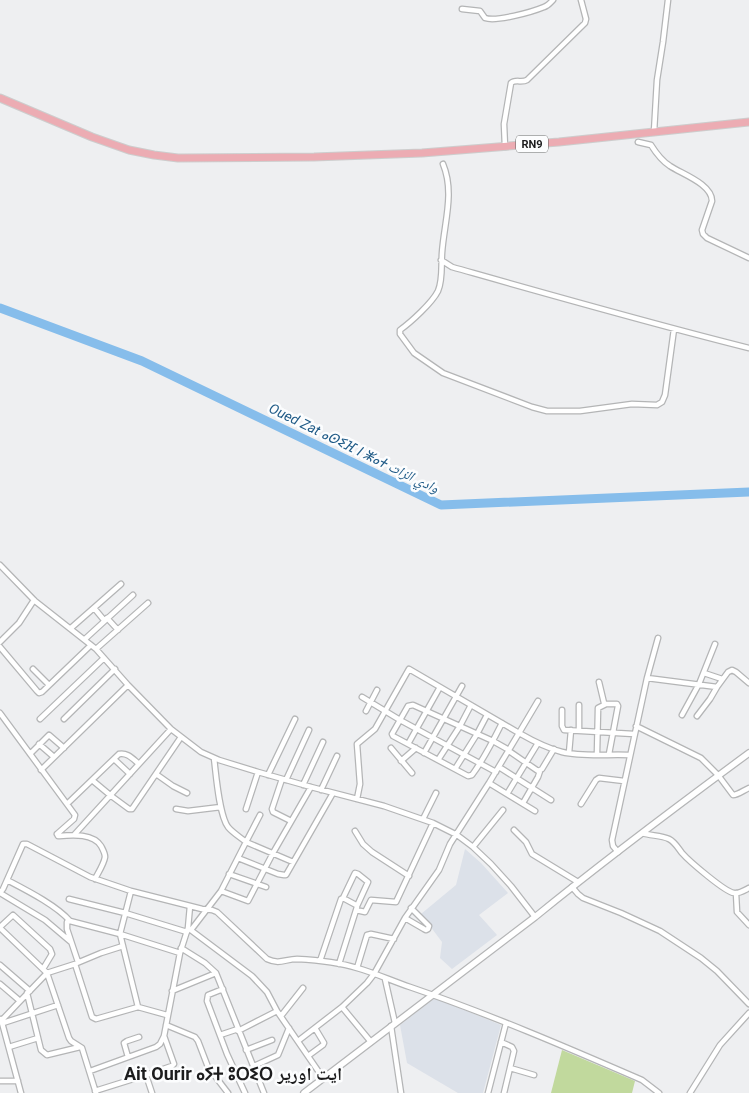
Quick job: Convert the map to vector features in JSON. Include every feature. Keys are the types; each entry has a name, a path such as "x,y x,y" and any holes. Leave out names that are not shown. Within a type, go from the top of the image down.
{"main road":[{"name":"RN9","path":"0,98 129,150 164,157 203,159 422,154 749,122"}],"street":[{"path":"462,9 480,11 485,18 490,20 514,16 544,7 553,0"},
{"path":"505,147 504,124 511,83 513,81 527,80 585,23 586,19 581,0"},
{"path":"654,132 657,80 668,0"},
{"path":"638,142 650,145 668,166 700,183 710,194 712,201 702,230 703,234 707,238 749,258"},
{"path":"443,164 446,172 449,199 441,260 441,280 437,292 412,321 400,330 400,334 414,353 443,373 532,408 547,411 580,411 632,404 657,405 662,402 665,394 674,329"},
{"path":"441,260 460,269 627,317 749,348"},
{"path":"0,565 34,600 92,645 171,729 201,752 258,772 384,806 433,823 457,835 473,847 511,886 535,917"},
{"path":"71,628 121,584"},
{"path":"85,639 133,595"},
{"path":"0,642 19,623 34,600"},
{"path":"96,649 148,603"},
{"path":"94,608 118,630"},
{"path":"618,852 613,846 612,840 646,678 658,638"},
{"path":"682,715 699,684 715,644"},
{"path":"0,647 38,693 49,686 92,645"},
{"path":"40,719 104,658"},
{"path":"357,799 360,784 357,744 375,729 409,668 487,715 554,750 569,753 630,755"},
{"path":"33,669 49,686"},
{"path":"64,719 115,670"},
{"path":"697,716 728,672 732,670 749,683"},
{"path":"704,673 722,679"},
{"path":"646,678 717,687"},
{"path":"599,682 604,703 606,704"},
{"path":"41,770 128,685"},
{"path":"424,753 462,686"},
{"path":"408,744 440,687"},
{"path":"366,711 377,690"},
{"path":"362,697 400,720 496,772"},
{"path":"298,1041 342,1007 374,974 411,908 439,870 447,850 538,702"},
{"path":"502,723 493,741 480,764 470,776 392,735 408,706 413,704 493,741 540,771"},
{"path":"598,754 598,708 606,704 617,704 609,754"},
{"path":"438,760 471,705"},
{"path":"579,705 579,731"},
{"path":"562,710 562,729 634,734"},
{"path":"0,713 74,813 74,819 57,835 74,835 95,839 104,850 105,859 95,879"},
{"path":"454,769 487,715"},
{"path":"268,775 295,719"},
{"path":"636,726 701,758 718,775 733,795 749,788"},
{"path":"74,835 171,729"},
{"path":"291,821 273,812 284,779 309,730"},
{"path":"569,753 571,730"},
{"path":"30,754 49,735 64,748"},
{"path":"92,780 129,809 132,809 181,737"},
{"path":"303,785 323,742"},
{"path":"507,794 538,743"},
{"path":"39,744 54,757"},
{"path":"391,748 412,773"},
{"path":"401,761 416,748"},
{"path":"523,803 554,750"},
{"path":"304,1093 749,752"},
{"path":"67,804 119,754 123,753 139,764"},
{"path":"321,790 337,756"},
{"path":"214,758 222,816 233,833 246,842 293,862"},
{"path":"114,759 130,774"},
{"path":"499,767 551,800"},
{"path":"246,809 258,772"},
{"path":"156,774 187,793"},
{"path":"581,804 599,778 624,781"},
{"path":"489,783 535,811"},
{"path":"221,891 248,901 311,787"},
{"path":"238,858 278,874 286,874 333,793"},
{"path":"423,819 436,793"},
{"path":"176,809 188,811 221,807"},
{"path":"473,847 503,810"},
{"path":"188,930 221,891 260,815"},
{"path":"343,898 365,912 371,900 396,902 433,823"},
{"path":"514,830 526,842 532,854 578,882"},
{"path":"356,831 363,844 372,852 409,876"},
{"path":"642,833 669,839 688,859 732,892 736,893 749,888"},
{"path":"72,942 45,920 0,893 25,843 95,879 131,891 217,912 268,959 274,962 292,959 320,961 357,968 506,1023 642,1080 659,1093"},
{"path":"320,961 341,899 355,873 368,882 357,908 339,964"},
{"path":"230,874 266,888"},
{"path":"7,880 33,894 70,921 180,950 205,963 216,973 264,1093"},
{"path":"572,887 584,898 660,931 700,958 727,980 749,1004"},
{"path":"131,891 120,934 138,1006"},
{"path":"736,893 737,912 749,925"},
{"path":"69,900 188,930 252,976 267,992 277,1011 323,1078"},
{"path":"90,1071 156,1048 160,1044 164,1036 180,950 188,930 190,906"},
{"path":"405,918 426,930 428,929 429,926 411,908"},
{"path":"43,969 52,954 50,949 13,915 0,928 47,973 69,1038 82,1048 96,1092 172,1066 174,1064 164,1036"},
{"path":"70,921 66,924 92,1017 96,1019 138,1006 168,1015"},
{"path":"357,968 367,935 371,934 394,939"},
{"path":"1,1021 47,973 123,946"},
{"path":"0,964 29,992 41,1050 47,1055 80,1046"},
{"path":"172,991 216,973"},
{"path":"386,979 401,1093"},
{"path":"0,984 20,1001"},
{"path":"282,1016 303,988"},
{"path":"223,989 208,995 207,1001 245,1093"},
{"path":"1,1021 58,1005"},
{"path":"342,1007 370,1042"},
{"path":"220,1036 238,1030 277,1011"},
{"path":"690,1093 720,1045 749,1014"},
{"path":"1,1021 21,1093"},
{"path":"488,1093 506,1023"},
{"path":"166,1025 198,1041 208,1067 228,1093"},
{"path":"254,1066 278,1055 289,1028"},
{"path":"308,1056 324,1043 315,1028"},
{"path":"128,1057 124,1043 139,1036"},
{"path":"9,1047 38,1038"},
{"path":"246,1050 272,1040"},
{"path":"501,1042 512,1047 514,1051 504,1093"},
{"path":"510,1068 534,1075"},
{"path":"146,1075 152,1093"},
{"path":"0,1081 18,1082"}],"shaded area":[{"path":"465,849 481,863 508,893 479,915 497,935 452,969 440,958 442,942 421,914 456,885"},
{"path":"435,998 501,1025 483,1093 458,1093 407,1063 400,1025"}],"green space":[{"path":"562,1050 635,1081 632,1093 551,1093"}],"waterway":[{"name":"Oued Zat ⴰⵙⵉⴼ ⵏ ⵥⴰⵜ وادي الزات","path":"0,308 142,361 441,505 749,492"}],"district":[{"name":"Ait Ourir ⴰⵢⵜ ⵓⵔⵉⵔ ايت اورير","path":"233,1073"}]}
